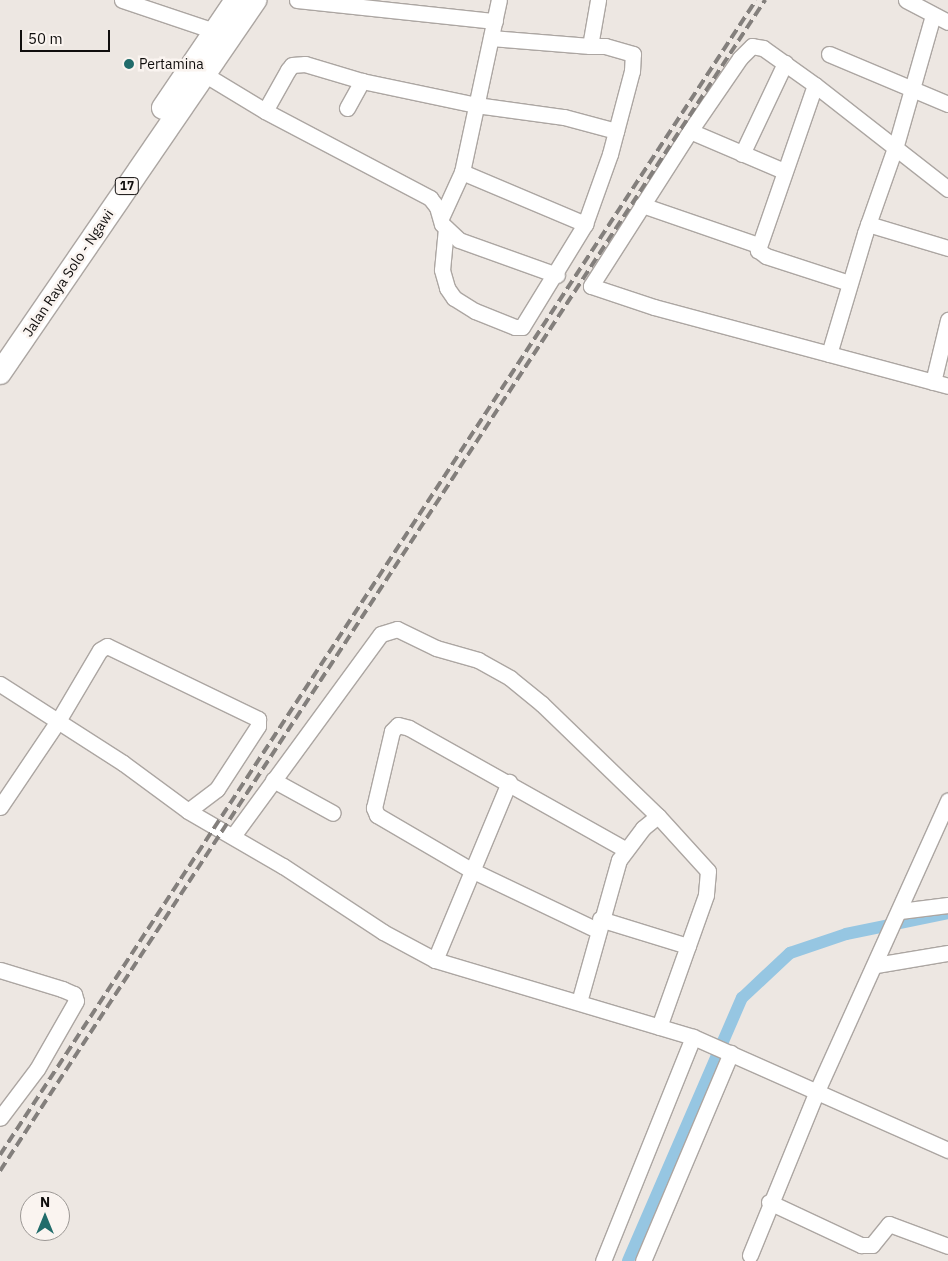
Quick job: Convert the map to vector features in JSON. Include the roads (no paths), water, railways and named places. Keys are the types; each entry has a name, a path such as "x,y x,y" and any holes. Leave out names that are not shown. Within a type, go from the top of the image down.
{"highway":[{"name":"Jalan Raya Solo - Ngawi","path":"0,346 236,0"},
{"name":"Jalan Raya Solo - Ngawi","path":"0,373 255,0"}],"street":[{"path":"122,0 214,31"},
{"path":"297,0 495,21"},
{"path":"491,38 605,46 634,56 616,131 585,224 557,275 522,327 515,328 475,311 454,298 447,288 442,270 443,223 462,172 499,0"},
{"path":"590,46 598,0"},
{"path":"906,0 948,22"},
{"path":"829,354 849,283 896,145 933,15"},
{"path":"948,189 896,145 815,85 762,48 749,48 690,131 591,286 654,307 948,386"},
{"path":"829,54 948,104"},
{"path":"265,111 292,65 304,64 362,81 476,105 564,117 616,131"},
{"path":"742,154 785,64"},
{"path":"204,74 265,111 418,191 437,207 443,223 466,243 557,275"},
{"path":"348,108 362,81"},
{"path":"815,85 758,245 760,254 849,283"},
{"path":"690,131 784,171"},
{"path":"462,172 585,224"},
{"path":"642,206 758,245"},
{"path":"868,224 948,248"},
{"path":"933,382 948,320"},
{"path":"233,836 372,642 385,631 397,629 436,648 478,660 510,678 542,704 658,816 708,871 706,895 659,1027"},
{"path":"0,807 58,721 100,650 107,646 254,715 258,726 217,789 188,811"},
{"path":"0,684 58,721 188,811 233,836 383,932 435,960 696,1038 948,1150"},
{"path":"625,849 510,782 403,726 398,725 392,731 374,808 376,815 472,870 598,925 688,946"},
{"path":"273,780 333,813"},
{"path":"435,960 510,782"},
{"path":"750,1255 769,1202 816,1092 876,965 948,800"},
{"path":"579,1002 598,925 625,849 658,816"},
{"path":"898,916 948,905"},
{"path":"876,965 948,953"},
{"path":"0,970 62,989 74,994 76,1001 37,1069 0,1118"},
{"path":"603,1261 696,1038"},
{"path":"643,1261 729,1053"},
{"path":"769,1202 861,1245 872,1245 890,1224 948,1246"}],"waterway":[{"path":"628,1261 742,998 790,953 846,934 948,913"}],"railway":[{"path":"0,1155 756,0"},
{"path":"0,1171 765,0"}],"place":[{"name":"Pertamina","path":"129,64"}]}
